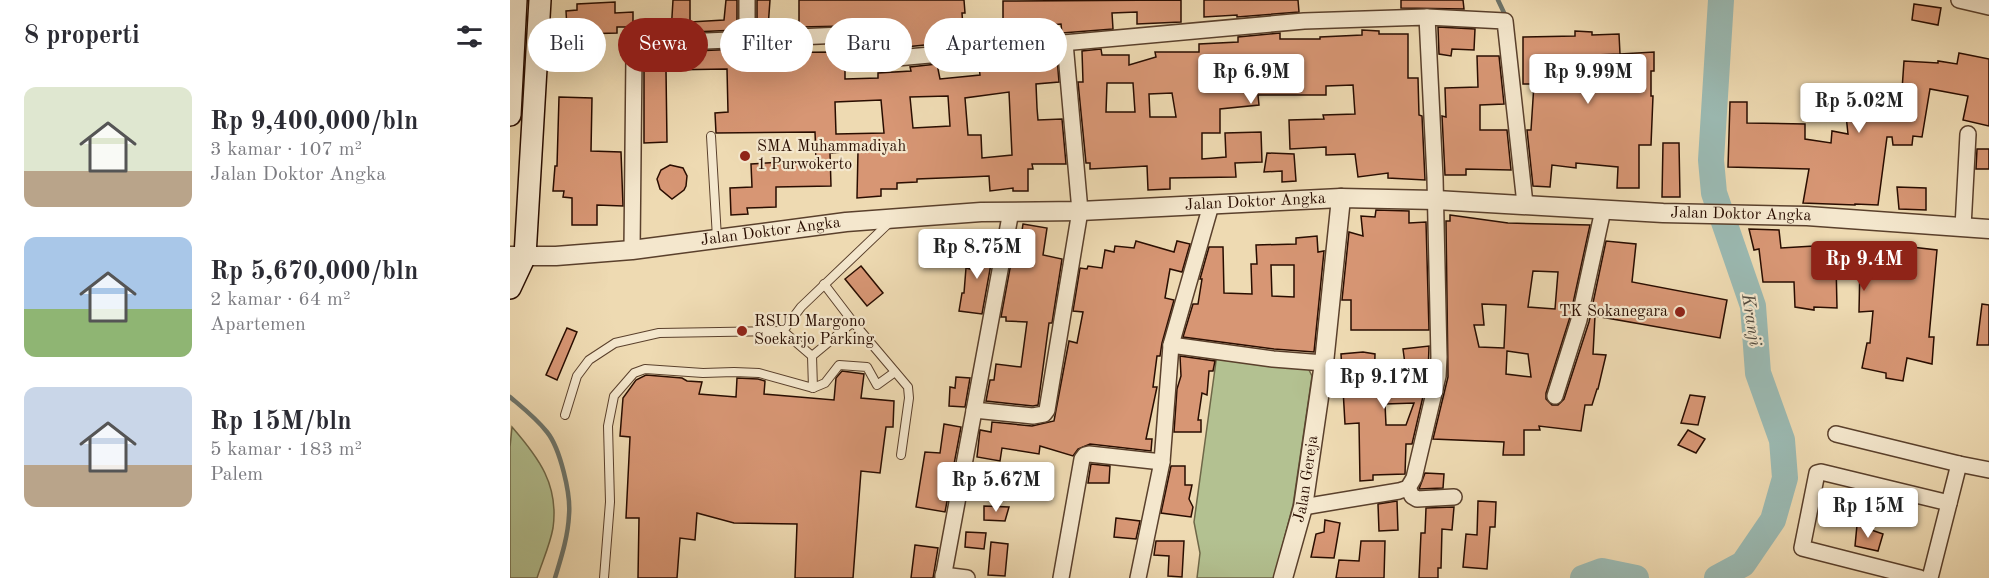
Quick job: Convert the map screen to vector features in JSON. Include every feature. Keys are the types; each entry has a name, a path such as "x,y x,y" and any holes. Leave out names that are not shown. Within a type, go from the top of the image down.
{"main road":[{"path":"510,115 512,35 516,0"},
{"path":"514,269 540,0"}],"street":[{"path":"747,0 747,18"},
{"path":"1959,0 1989,7"},
{"path":"1303,507 1408,488 1414,478 1438,376 1436,200 1427,17"},
{"path":"1067,43 1304,21 1427,17 1505,21 1525,204"},
{"path":"813,36 843,35 846,57 849,62 924,55"},
{"path":"632,250 635,45 720,40"},
{"path":"974,410 1032,417 1044,414 1080,211 1067,65"},
{"path":"1963,227 1968,134"},
{"name":"Jalan Doktor Angka","path":"514,269 556,256 632,250 846,222 1011,211 1080,211 1341,198 1525,204 1664,213 1807,216 1989,229"},
{"name":"Jalan Gereja","path":"1283,578 1303,507 1324,363 1341,198"},
{"path":"1138,578 1162,462 1172,345 1211,205"},
{"path":"1555,396 1579,320 1603,210"},
{"path":"967,578 943,576 1011,211"},
{"path":"1172,345 1273,359 1324,363"},
{"path":"1836,434 1989,470"},
{"path":"1061,578 1084,455 1162,462"},
{"path":"1930,578 1959,464"},
{"path":"1920,578 1802,548 1817,473 1821,472 1949,503"},
{"path":"1408,488 1416,499 1454,497"}],"lane":[{"path":"711,136 717,239"},
{"path":"783,331 801,307 893,219"},
{"path":"824,284 908,387 901,454"},
{"path":"812,356 853,322"},
{"path":"565,415 577,376 589,360 615,343 658,333 783,331 812,356 813,388"},
{"path":"604,578 610,502 608,426 614,396 634,373 645,369 703,373 751,373 784,379 813,388 825,383 839,365 867,367 876,385 895,372"}],"green space":[{"path":"1217,354 1308,368 1312,376 1293,505 1274,578 1197,578 1200,553 1194,522"},
{"path":"512,427 531,450 545,473 553,498 553,528 537,578 510,578"}],"building":[{"path":"673,0 690,0 690,18 672,18"},
{"path":"726,0 737,0 737,18 724,18"},
{"path":"757,0 770,0 769,18 757,18"},
{"path":"799,0 964,0 965,13 962,13 962,18 924,18 924,45 912,46 912,18 825,18 825,26 813,27 813,18 799,18"},
{"path":"1181,0 1181,22 1137,24 1137,12 1112,13 1113,29 1067,33 1067,18 1003,18 1003,1"},
{"path":"1204,0 1298,0 1299,12 1204,17"},
{"path":"1401,0 1463,0 1464,9 1401,8"},
{"path":"615,2 615,13 633,12 633,18 618,18 617,33 606,33 606,18 566,18 566,11 577,10 577,4"},
{"path":"1914,4 1941,8 1938,25 1912,20"},
{"path":"720,20 720,31 708,31 708,21"},
{"path":"1438,27 1475,29 1474,50 1452,49 1451,56 1439,54"},
{"path":"1362,30 1379,31 1379,34 1408,34 1408,78 1418,78 1425,180 1388,178 1388,173 1358,177 1355,154 1326,155 1326,147 1290,149 1289,120 1324,119 1323,115 1355,114 1353,85 1326,86 1326,95 1258,95 1259,105 1220,109 1220,133 1202,133 1202,159 1226,157 1225,133 1261,132 1262,162 1235,163 1236,177 1170,178 1170,189 1148,190 1147,166 1090,169 1090,163 1086,163 1078,82 1083,82 1082,51 1101,49 1102,55 1129,55 1129,65 1156,57 1155,52 1199,52 1199,44 1238,42 1238,37 1280,33 1280,39 1320,39 1320,37 1362,35","holes":["1107,83 1133,83 1135,112 1106,112","1172,93 1176,117 1150,117 1149,94"]},
{"path":"1575,31 1592,32 1592,35 1619,34 1620,54 1654,52 1654,71 1651,71 1651,96 1653,96 1651,145 1639,145 1639,188 1617,188 1618,167 1576,163 1576,168 1552,165 1550,187 1533,186 1527,130 1531,130 1534,84 1523,84 1523,37 1575,36","holes":["1619,54 1619,87 1571,85 1570,56"]},
{"path":"708,50 720,50 720,69 708,69"},
{"path":"813,52 825,52 825,72 845,72 845,79 878,78 878,73 912,72 912,67 924,65 924,72 939,72 940,79 980,75 980,72 1058,72 1059,82 1036,84 1038,120 1062,119 1066,164 1032,164 1033,169 1028,169 1028,191 1013,191 1013,188 990,191 989,176 917,179 917,182 897,183 897,189 881,189 881,196 857,198 858,151 830,153 831,186 776,187 776,207 747,208 748,214 731,215 730,188 752,187 751,164 816,160 815,132 716,133 715,113 728,112 727,72 813,72","holes":["1009,92 1012,155 982,158 981,135 968,135 965,98","948,96 950,126 913,128 910,97","881,100 884,133 836,134 835,102"]},
{"path":"1959,53 1989,59 1989,126 1963,120 1968,96 1930,89 1922,137 1913,136 1912,145 1893,145 1892,137 1887,137 1878,205 1803,203 1809,169 1728,167 1730,102 1747,102 1747,123 1805,124 1805,139 1831,143 1832,131 1848,134 1846,115 1883,117 1888,87 1902,90 1904,61 1938,63 1938,61 1957,64"},
{"path":"1477,56 1499,56 1504,104 1480,105 1480,130 1507,130 1511,170 1466,169 1466,175 1445,175 1442,116 1446,117 1445,88 1478,87"},
{"path":"644,72 666,72 667,142 644,143"},
{"path":"559,97 592,98 591,151 621,152 623,206 597,205 597,225 572,225 572,198 563,197 564,191 553,191 555,166 557,166"},
{"path":"1663,143 1679,143 1680,197 1662,197"},
{"path":"1977,149 1989,149 1989,169 1976,169"},
{"path":"1267,153 1294,154 1296,181 1282,182 1282,171 1264,172"},
{"path":"670,165 683,168 687,176 684,190 672,199 660,189 657,179 661,170"},
{"path":"1897,187 1926,188 1926,210 1899,209"},
{"path":"1376,210 1409,211 1409,223 1426,222 1429,330 1351,330 1351,300 1342,300 1349,232 1363,236 1361,216 1375,217"},
{"path":"1450,215 1508,223 1590,225 1570,317 1546,393 1546,399 1552,405 1558,405 1564,399 1589,322 1606,241 1636,244 1632,282 1727,300 1720,338 1595,316 1593,354 1606,355 1592,405 1585,405 1581,431 1539,426 1540,430 1524,430 1524,455 1503,455 1504,442 1433,439 1448,377 1446,221 1450,221","holes":["1533,271 1558,272 1555,309 1528,307","1482,304 1506,305 1504,348 1479,347 1474,325 1484,325","1507,351 1528,354 1531,377 1506,374"]},
{"path":"1023,224 1047,228 1043,255 1062,259 1052,323 1049,323 1038,405 1033,406 986,401 990,380 994,380 996,364 1021,367 1027,322 1006,321 1006,317 1001,317 1016,236 1021,237"},
{"path":"1749,229 1779,230 1781,248 1814,246 1814,244 1859,244 1937,250 1929,337 1934,337 1932,364 1907,358 1903,381 1886,378 1886,373 1862,368 1867,343 1870,343 1873,311 1859,312 1860,264 1836,262 1837,308 1814,307 1814,310 1795,307 1794,282 1763,282 1759,249 1754,250"},
{"path":"1317,236 1318,252 1324,251 1314,352 1183,337 1193,304 1198,304 1202,279 1200,279 1209,247 1223,247 1224,293 1252,294 1251,264 1257,264 1256,245 1296,244 1296,238","holes":["1271,265 1294,265 1294,297 1272,296"]},
{"path":"1136,241 1174,252 1177,241 1190,244 1182,272 1170,269 1165,298 1174,300 1160,356 1157,356 1153,387 1157,387 1146,439 1152,439 1151,451 1090,444 1078,449 1073,456 1040,446 1039,454 1002,448 1000,461 977,457 980,430 991,432 992,422 1032,426 1054,421 1069,341 1077,343 1083,312 1073,311 1080,268 1087,269 1088,266 1102,268 1105,250 1114,252 1115,246 1134,248"},
{"path":"972,245 994,247 982,314 959,311 962,293 964,293 966,268 970,269"},
{"path":"861,266 883,293 867,306 845,279"},
{"path":"1982,304 1989,305 1989,345 1977,345"},
{"path":"567,328 577,332 557,380 546,375"},
{"path":"1429,346 1428,375 1412,444 1406,444 1405,474 1373,475 1373,480 1360,481 1359,423 1345,424 1341,354 1363,352 1375,354 1374,392 1399,391 1399,363 1405,364 1403,349","holes":["1414,403 1406,425 1386,425 1385,404"]},
{"path":"1180,356 1215,361 1213,371 1209,371 1207,395 1202,393 1198,420 1201,420 1201,432 1174,432 1177,389 1181,376"},
{"path":"842,371 864,374 861,398 894,401 893,427 886,427 880,473 861,471 853,578 795,578 797,524 734,523 697,513 695,540 680,538 677,578 638,578 639,518 626,518 630,437 620,436 623,398 636,380 646,375 682,378 687,381 702,382 699,394 736,397 737,378 758,379 765,381 764,394 834,400 836,378"},
{"path":"956,377 970,378 965,407 949,406 950,387 955,388"},
{"path":"1690,395 1705,397 1698,425 1681,423"},
{"path":"944,424 961,427 945,512 916,507 925,452 940,453"},
{"path":"1688,430 1705,439 1696,453 1678,445"},
{"path":"1091,464 1110,466 1109,483 1088,483"},
{"path":"1171,466 1185,466 1185,485 1192,485 1189,499 1193,507 1191,517 1161,513"},
{"path":"1425,473 1444,474 1443,488 1419,489"},
{"path":"973,481 1002,483 992,500 970,498"},
{"path":"1397,501 1398,530 1379,531 1378,504"},
{"path":"1478,501 1496,502 1495,527 1490,527 1487,569 1463,567 1466,534 1477,535"},
{"path":"984,506 1009,507 1005,521 984,520"},
{"path":"1454,507 1452,530 1442,529 1441,568 1438,568 1438,578 1419,578 1421,533 1425,533 1426,508"},
{"path":"1116,518 1140,521 1136,539 1114,537"},
{"path":"1325,520 1340,523 1334,558 1311,557 1316,534 1324,532"},
{"path":"1857,525 1883,534 1878,551 1855,546"},
{"path":"966,532 986,533 984,549 965,547"},
{"path":"1156,541 1184,541 1182,577 1168,576 1169,556 1154,555"},
{"path":"1361,541 1385,541 1384,578 1336,578 1339,560 1359,561"},
{"path":"991,542 1008,544 1005,576 988,575"},
{"path":"915,545 938,548 933,578 911,578"}],"waterway":[{"path":"1498,0 1506,17"},
{"name":"Kranji","path":"1717,578 1743,564 1773,520 1785,478 1782,440 1758,373 1753,306 1714,193 1711,160 1721,0"},
{"path":"510,397 547,432 552,439 564,472 569,506 568,523 555,578"},
{"name":"Kranji","path":"1583,578 1602,571 1636,578"}],"place":[{"name":"SMA Muhammadiyah 1 Purwokerto","path":"745,156"},
{"name":"TK Sokanegara","path":"1680,312"},
{"name":"RSUD Margono Soekarjo Parking","path":"742,331"}]}
